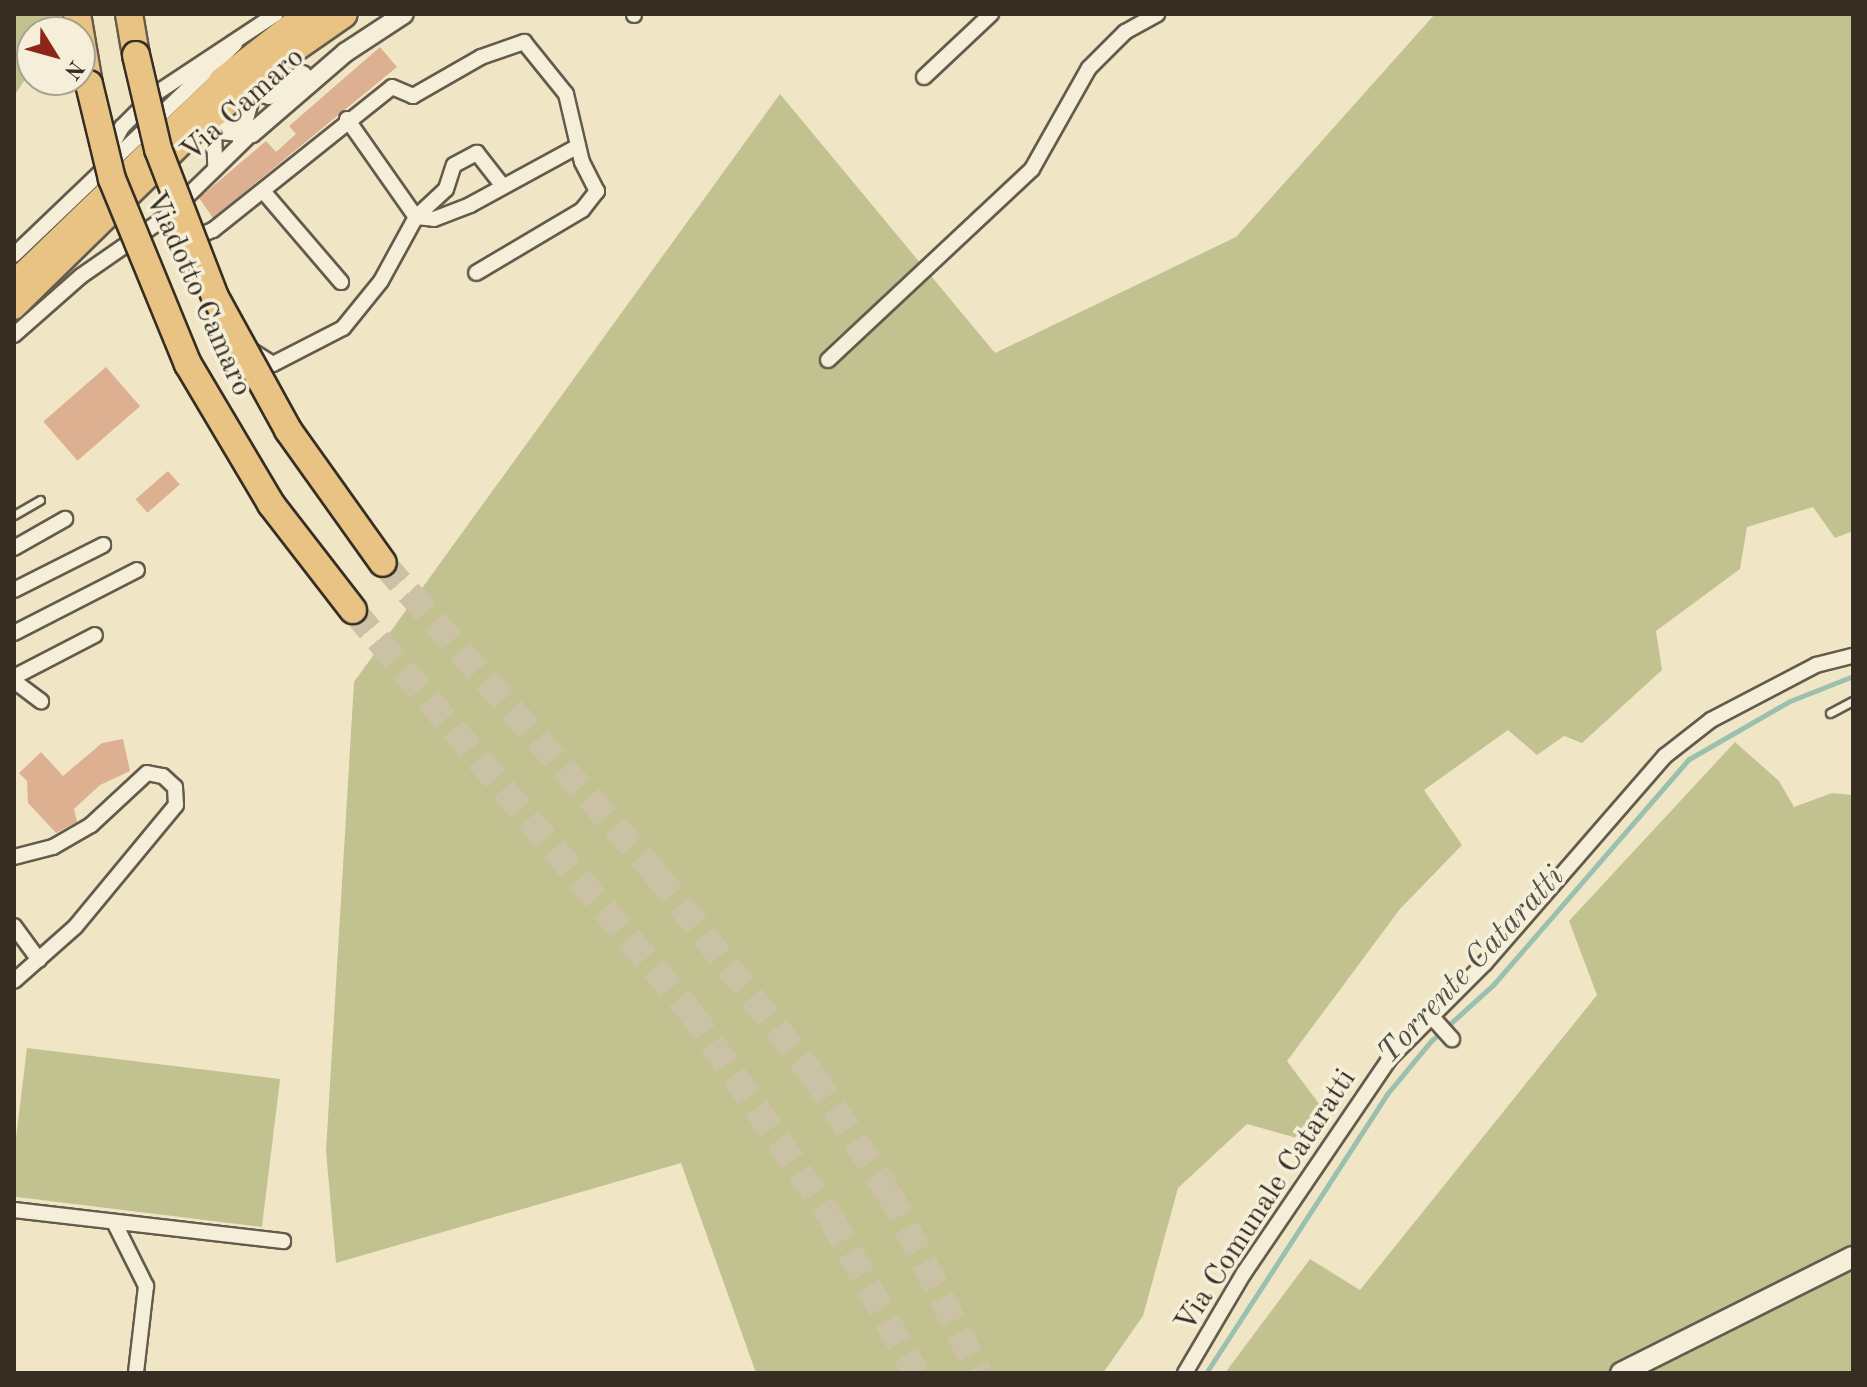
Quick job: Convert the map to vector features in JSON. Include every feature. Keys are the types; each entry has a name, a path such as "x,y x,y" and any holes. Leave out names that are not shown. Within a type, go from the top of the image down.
{"highway":[{"name":"Viadotto Camaro","path":"129,14 158,149 215,297 288,430 383,563"},
{"path":"210,123 228,80 308,14"},
{"path":"228,80 344,14"},
{"name":"Viadotto Camaro","path":"90,96 112,179 188,364 271,504 353,610"}],"main road":[{"path":"14,282 228,80"},
{"path":"14,308 210,123"},
{"path":"1621,1373 1853,1257"}],"street":[{"path":"244,137 228,80 235,44 276,14"},
{"name":"Via Camaro","path":"14,335 81,276 166,217 244,137 346,52 404,14"},
{"path":"924,77 991,14"},
{"path":"828,360 1021,181 1089,68 1125,32 1157,14"},
{"path":"476,273 594,200 597,191 578,146 566,94 524,42 481,57 413,96 392,87 347,119 213,230 182,243 249,349 273,364 343,328 381,281 416,217 446,189 454,165 477,153 501,184"},
{"path":"73,198 135,112 228,80 275,94 346,52"},
{"path":"14,255 73,198 228,80"},
{"path":"347,119 416,217"},
{"path":"215,166 210,123 244,137"},
{"path":"416,217 446,214 578,146"},
{"path":"263,191 341,282"},
{"path":"14,548 65,519"},
{"path":"14,590 103,545"},
{"path":"14,633 137,570"},
{"path":"41,701 14,679 95,635"},
{"name":"Via Comunale Cataratti","path":"1185,1373 1391,1057 1432,1017 1688,736 1816,665 1853,656"},
{"path":"14,857 64,842 147,773 163,776 175,787 176,805 75,927 14,981"},
{"path":"14,926 39,960"},
{"path":"1432,1017 1452,1039"},
{"path":"14,1210 283,1241"},
{"path":"114,1222 146,1286 136,1373"}],"lane":[{"path":"14,515 40,500"},
{"path":"1830,713 1853,701"}],"green space":[{"path":"14,14 53,14 16,16 14,96"},
{"path":"1435,14 1853,14 1853,531 1835,538 1813,507 1747,527 1740,569 1656,631 1662,670 1582,743 1564,736 1537,755 1508,730 1424,790 1462,845 1400,909 1287,1061 1323,1109 1297,1138 1247,1124 1178,1188 1143,1316 1103,1373 756,1373 681,1163 336,1263 326,1151 354,682 780,94 995,353 1236,237"},
{"path":"1735,742 1779,781 1794,807 1832,793 1853,795 1853,1373 1225,1373 1310,1259 1360,1290 1597,995 1569,921"},
{"path":"27,1048 280,1079 262,1227 14,1197 14,1154"}],"building":[{"path":"380,47 397,67 213,218 199,198 266,141 276,152 296,134 289,126"},
{"path":"106,367 140,406 77,461 43,421"},
{"path":"168,471 180,485 147,513 136,499"},
{"path":"123,739 130,771 100,785 74,809 77,822 56,833 28,803 27,781 19,773 41,752 63,776 102,743"}],"waterway":[{"name":"Torrente Cataratti","path":"1206,1373 1387,1094 1431,1041 1493,985 1689,759 1790,701 1853,676"}],"tunnel":[{"path":"383,563 656,874 813,1075 889,1193 979,1373"},
{"path":"353,610 690,1011 831,1218 916,1373"}]}
